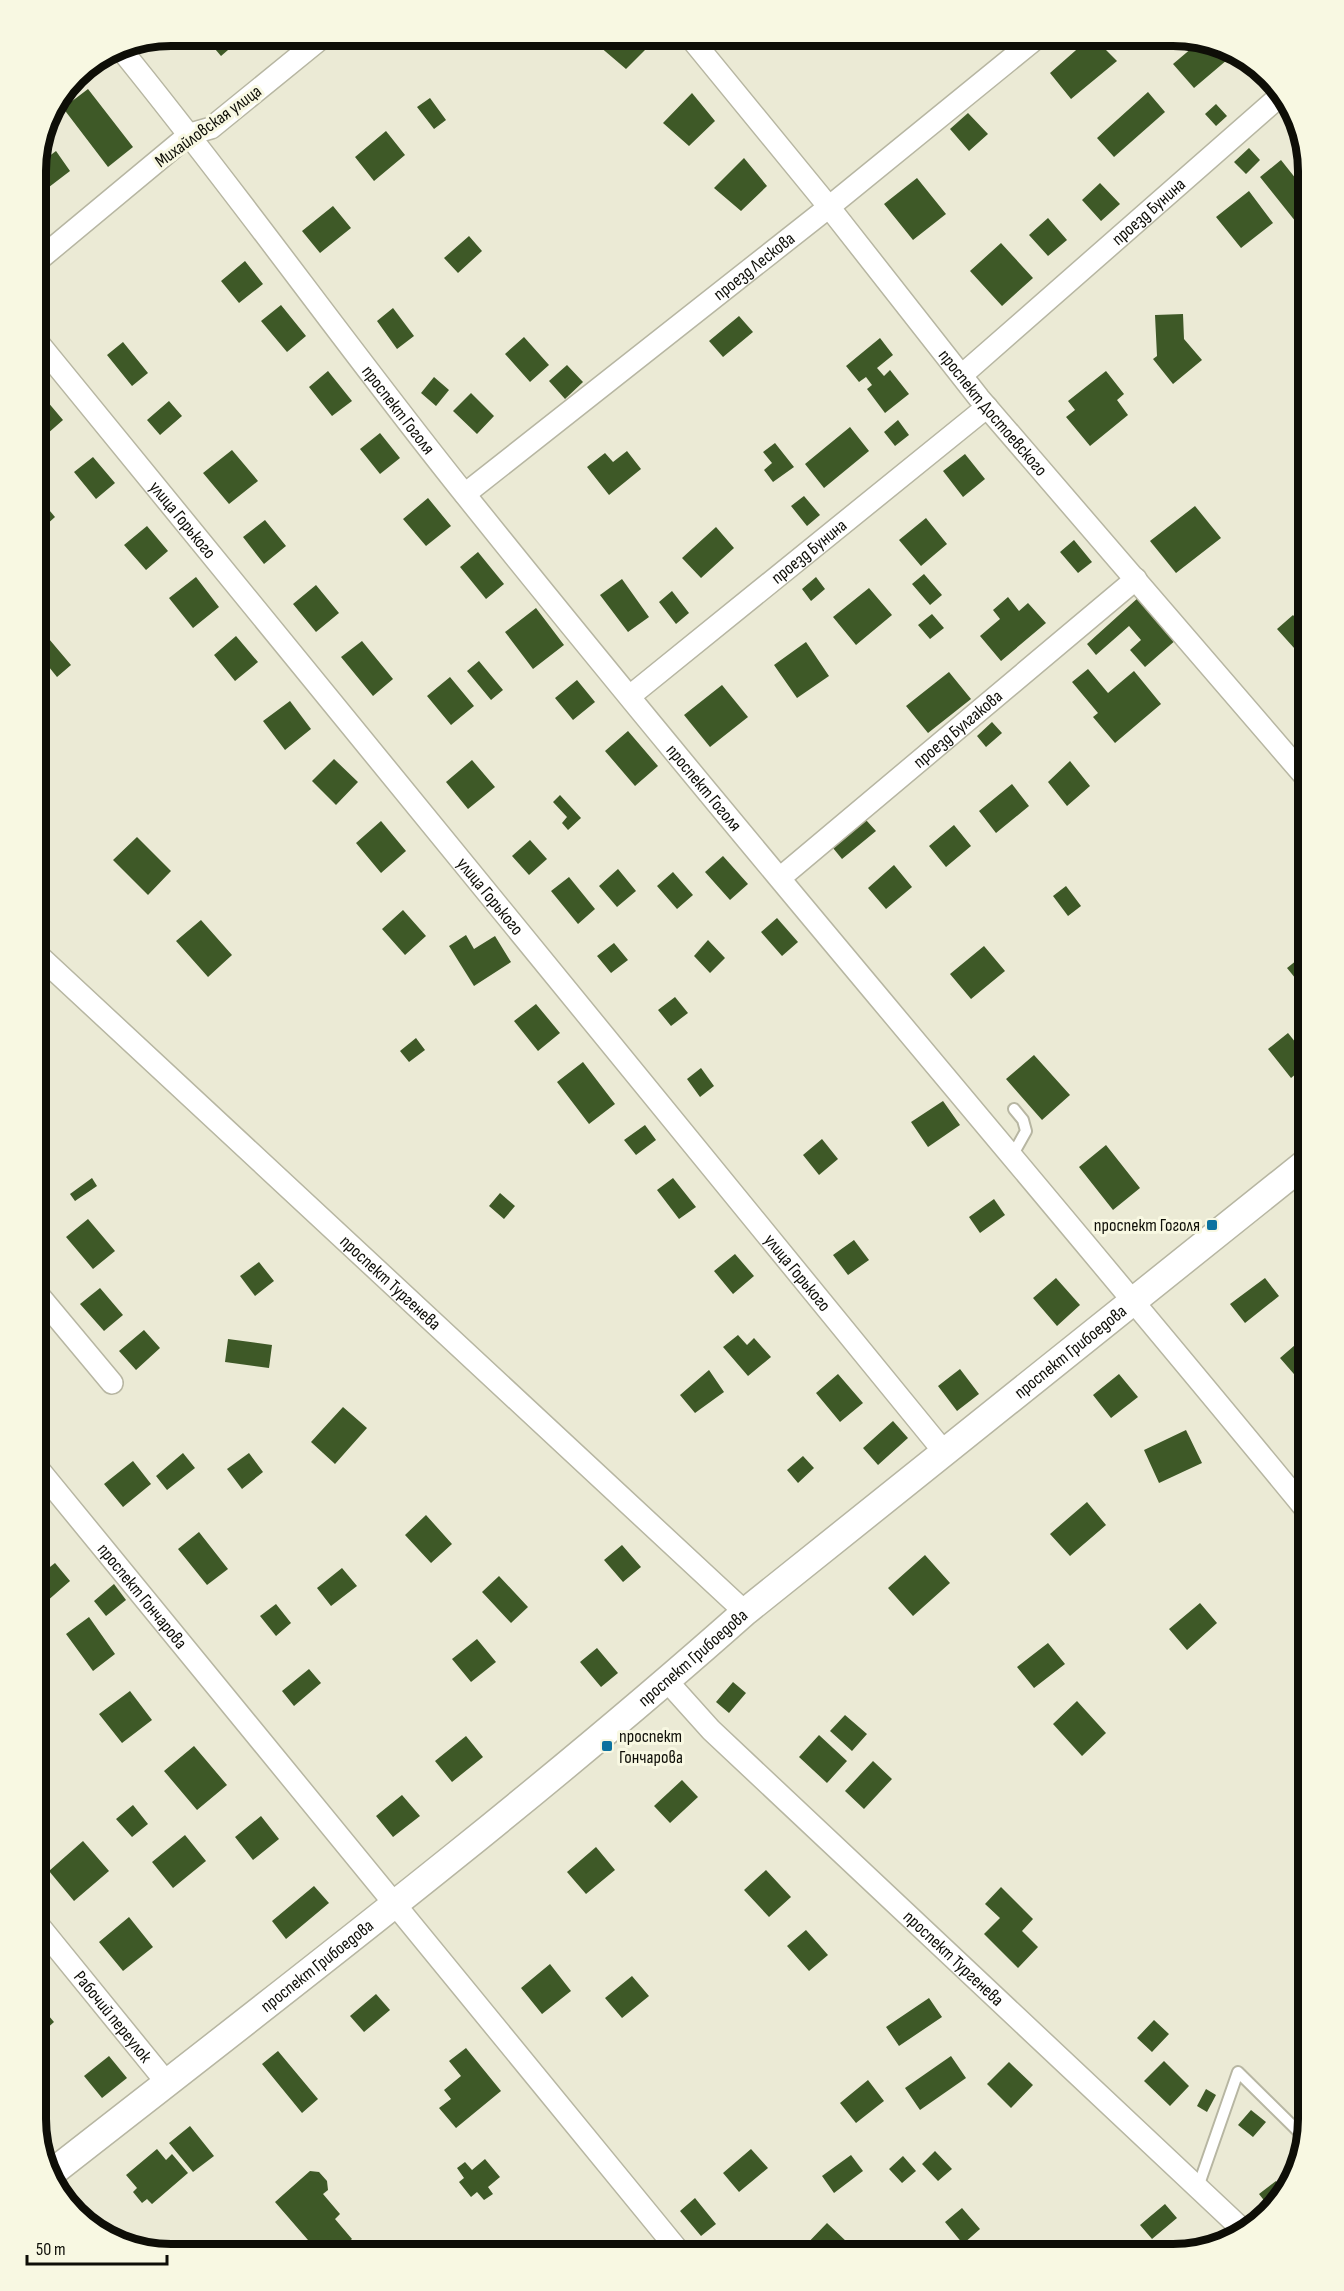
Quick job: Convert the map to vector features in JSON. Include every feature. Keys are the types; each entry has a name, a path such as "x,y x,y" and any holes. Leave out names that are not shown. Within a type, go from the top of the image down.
{"street":[{"name":"Михайловская улица","path":"47,253 190,134 211,128 312,46"},
{"name":"проспект Достоевского","path":"698,47 830,207 987,407 1298,768"},
{"name":"проезд Лескова","path":"465,494 830,207 1026,47"},
{"name":"проспект Гоголя","path":"126,55 190,134 465,494 780,878 1298,1500"},
{"name":"проезд Бунина","path":"962,375 1275,101"},
{"name":"улица Горького","path":"47,353 945,1453"},
{"name":"проезд Бунина","path":"630,696 987,407"},
{"name":"проезд Булгакова","path":"780,878 1136,579"},
{"name":"проспект Тургенева","path":"47,963 745,1612"},
{"name":"проспект Грибоедова","path":"57,2169 395,1904 667,1681 745,1612 1298,1169"},
{"path":"46,1304 112,1383"},
{"name":"проспект Гончарова","path":"46,1479 673,2244"},
{"name":"проспект Тургенева","path":"667,1681 711,1730 1239,2225"},
{"name":"Рабочий переулок","path":"46,1934 167,2083"}],"lane":[{"path":"1012,1156 1026,1131 1023,1120 1014,1109"},
{"path":"1198,2187 1238,2072 1297,2130"}],"building":[{"path":"213,46 233,46 221,56"},
{"path":"599,46 649,46 626,69"},
{"path":"1080,47 1103,47 1117,61 1071,99 1050,73"},
{"path":"1192,48 1228,59 1194,88 1173,64"},
{"path":"88,89 133,147 108,167 64,107"},
{"path":"1148,92 1165,112 1114,157 1097,138"},
{"path":"692,93 715,121 689,146 663,123"},
{"path":"430,98 446,120 434,129 417,107"},
{"path":"1216,104 1227,116 1216,126 1205,114"},
{"path":"968,113 988,134 969,151 950,129"},
{"path":"386,131 405,155 374,181 355,157"},
{"path":"1249,148 1260,160 1246,174 1234,162"},
{"path":"56,151 70,171 47,189 47,163 48,157"},
{"path":"744,158 767,186 741,211 714,188"},
{"path":"1281,160 1298,181 1298,224 1260,177"},
{"path":"917,178 946,214 913,240 884,204"},
{"path":"1100,183 1120,204 1101,221 1082,200"},
{"path":"1249,191 1273,223 1241,248 1216,217"},
{"path":"333,206 351,228 320,253 302,231"},
{"path":"1048,218 1067,240 1048,256 1029,235"},
{"path":"469,236 482,251 458,273 444,258"},
{"path":"1001,243 1033,278 1002,306 970,271"},
{"path":"245,261 263,284 239,303 221,281"},
{"path":"281,305 306,336 287,352 261,321"},
{"path":"393,308 414,336 397,349 377,321"},
{"path":"1183,314 1184,339 1202,360 1173,384 1153,359 1157,356 1155,315"},
{"path":"739,316 753,332 723,357 709,341"},
{"path":"524,337 549,365 530,382 505,354"},
{"path":"880,338 893,355 877,368 884,376 890,370 909,394 885,413 867,389 872,385 866,377 859,382 846,366"},
{"path":"123,342 148,373 132,386 107,355"},
{"path":"567,365 583,382 565,399 549,381"},
{"path":"328,371 352,401 332,416 309,387"},
{"path":"1106,371 1124,394 1117,400 1128,415 1090,446 1066,417 1075,410 1068,401"},
{"path":"434,377 449,390 436,406 421,393"},
{"path":"471,393 494,416 477,434 453,411"},
{"path":"47,401 63,420 47,434"},
{"path":"169,401 182,416 160,435 147,420"},
{"path":"898,420 909,435 895,446 884,432"},
{"path":"850,427 869,451 824,488 805,464"},
{"path":"380,433 400,458 380,474 360,449"},
{"path":"775,443 794,467 773,482 764,470 772,463 763,452"},
{"path":"232,450 258,481 229,504 203,473"},
{"path":"627,451 641,469 609,495 587,467 605,453 613,462"},
{"path":"965,454 985,479 963,497 943,471"},
{"path":"93,457 115,483 96,499 74,472"},
{"path":"804,496 820,515 807,526 791,506"},
{"path":"428,498 451,526 426,546 403,519"},
{"path":"1195,506 1221,538 1176,573 1150,541"},
{"path":"47,507 55,517 47,524"},
{"path":"926,518 947,544 921,566 899,540"},
{"path":"265,520 286,546 264,564 243,537"},
{"path":"147,526 168,551 146,570 124,545"},
{"path":"716,527 734,548 701,578 682,558"},
{"path":"1074,540 1092,562 1078,573 1060,552"},
{"path":"478,552 504,584 486,599 460,567"},
{"path":"924,574 942,595 930,605 912,584"},
{"path":"196,577 219,607 193,628 169,598"},
{"path":"816,577 825,589 811,601 802,589"},
{"path":"622,579 649,617 628,632 600,595"},
{"path":"316,585 339,613 316,632 293,604"},
{"path":"869,588 892,615 856,645 833,617"},
{"path":"672,591 689,613 676,624 659,602"},
{"path":"1008,597 1019,611 1028,603 1046,623 1001,661 980,636 1000,619 993,610"},
{"path":"1139,597 1177,639 1145,667 1130,650 1141,640 1129,626 1096,655 1087,644"},
{"path":"536,608 564,645 533,669 505,632"},
{"path":"932,614 944,628 930,639 918,625"},
{"path":"1293,615 1298,621 1298,652 1277,629"},
{"path":"236,636 258,662 235,681 214,655"},
{"path":"49,639 71,665 57,677 47,664 47,641"},
{"path":"362,641 393,679 373,696 341,657"},
{"path":"806,642 829,676 797,698 774,665"},
{"path":"479,661 503,690 491,700 467,671"},
{"path":"1088,669 1108,693 1134,671 1161,704 1115,743 1093,717 1098,713 1072,682"},
{"path":"949,672 971,699 928,733 906,706"},
{"path":"450,677 474,706 451,725 427,696"},
{"path":"577,680 595,702 573,720 555,698"},
{"path":"722,685 748,717 710,747 684,715"},
{"path":"290,701 311,729 285,750 263,721"},
{"path":"992,722 1002,733 986,747 977,736"},
{"path":"628,731 658,766 635,786 605,751"},
{"path":"334,759 358,782 336,805 312,781"},
{"path":"472,760 495,787 468,809 446,782"},
{"path":"1070,761 1090,786 1067,806 1048,782"},
{"path":"1012,784 1029,806 996,833 979,811"},
{"path":"560,795 581,818 568,830 562,823 567,817 553,802"},
{"path":"866,820 876,831 842,859 833,848"},
{"path":"381,821 406,851 381,873 356,843"},
{"path":"954,825 971,846 946,867 929,846"},
{"path":"137,837 171,871 148,895 113,860"},
{"path":"530,840 547,859 529,875 512,856"},
{"path":"723,856 748,884 730,900 705,872"},
{"path":"894,865 912,887 886,909 868,888"},
{"path":"618,869 636,891 617,907 599,886"},
{"path":"673,872 693,895 677,909 657,886"},
{"path":"569,877 595,909 578,924 551,891"},
{"path":"1066,886 1081,906 1068,916 1053,896"},
{"path":"403,910 426,936 405,955 382,929"},
{"path":"777,918 798,942 782,956 761,932"},
{"path":"201,920 232,955 208,977 176,941"},
{"path":"466,935 474,949 495,936 511,962 474,986 449,946"},
{"path":"708,940 725,958 710,973 694,956"},
{"path":"614,943 628,960 611,973 597,956"},
{"path":"984,946 1005,971 971,999 950,974"},
{"path":"1298,959 1298,982 1287,968"},
{"path":"675,997 688,1013 671,1026 658,1010"},
{"path":"536,1004 560,1033 538,1051 514,1021"},
{"path":"1288,1033 1298,1046 1298,1072 1291,1078 1268,1049"},
{"path":"416,1038 425,1050 409,1062 400,1051"},
{"path":"1034,1055 1070,1095 1042,1120 1006,1079"},
{"path":"583,1062 615,1104 589,1124 557,1082"},
{"path":"701,1068 714,1086 700,1097 687,1079"},
{"path":"943,1101 960,1125 928,1147 911,1122"},
{"path":"645,1125 656,1140 636,1155 624,1140"},
{"path":"822,1139 838,1159 819,1175 803,1155"},
{"path":"1106,1145 1140,1188 1113,1210 1079,1167"},
{"path":"92,1178 97,1186 75,1201 70,1194"},
{"path":"673,1178 696,1207 679,1219 657,1190"},
{"path":"500,1193 515,1206 504,1219 489,1206"},
{"path":"994,1199 1005,1215 980,1233 969,1217"},
{"path":"88,1219 115,1251 93,1269 66,1237"},
{"path":"854,1240 869,1260 848,1275 833,1255"},
{"path":"735,1254 754,1276 733,1294 714,1271"},
{"path":"259,1262 274,1281 255,1296 240,1276"},
{"path":"1056,1278 1080,1305 1057,1326 1033,1298"},
{"path":"1265,1278 1279,1296 1245,1323 1230,1304"},
{"path":"100,1288 123,1315 104,1331 80,1304"},
{"path":"144,1330 160,1348 136,1370 119,1351"},
{"path":"738,1335 747,1345 754,1338 771,1357 748,1376 723,1347"},
{"path":"228,1339 272,1345 269,1368 225,1362"},
{"path":"1298,1342 1298,1379 1280,1358"},
{"path":"960,1369 979,1394 957,1411 938,1386"},
{"path":"709,1370 724,1392 695,1413 680,1395"},
{"path":"838,1374 863,1403 840,1422 816,1393"},
{"path":"1119,1374 1138,1397 1111,1418 1093,1395"},
{"path":"343,1407 367,1428 335,1464 311,1442"},
{"path":"893,1421 908,1438 878,1465 863,1448"},
{"path":"1186,1430 1202,1463 1159,1483 1144,1450"},
{"path":"183,1453 195,1468 167,1490 156,1476"},
{"path":"249,1453 263,1472 242,1489 227,1469"},
{"path":"803,1456 814,1468 798,1483 787,1470"},
{"path":"133,1461 151,1484 123,1507 104,1484"},
{"path":"1087,1502 1106,1525 1070,1556 1050,1534"},
{"path":"426,1515 452,1544 431,1563 405,1535"},
{"path":"199,1532 228,1569 207,1585 178,1549"},
{"path":"622,1545 641,1567 623,1582 604,1560"},
{"path":"925,1555 950,1583 913,1616 888,1588"},
{"path":"55,1563 70,1581 46,1602 46,1570"},
{"path":"342,1568 357,1586 331,1606 317,1588"},
{"path":"499,1576 528,1607 511,1623 482,1592"},
{"path":"114,1584 126,1600 106,1616 94,1601"},
{"path":"1200,1603 1217,1623 1187,1650 1169,1629"},
{"path":"276,1604 291,1623 276,1636 260,1616"},
{"path":"89,1617 115,1654 93,1671 66,1634"},
{"path":"477,1639 496,1662 471,1682 452,1659"},
{"path":"1048,1643 1065,1664 1034,1688 1017,1667"},
{"path":"597,1648 618,1673 601,1687 580,1662"},
{"path":"309,1669 321,1683 294,1706 282,1691"},
{"path":"733,1682 746,1693 729,1713 716,1702"},
{"path":"130,1691 152,1720 122,1743 99,1714"},
{"path":"1077,1701 1106,1733 1082,1756 1053,1724"},
{"path":"845,1715 867,1734 852,1751 830,1731"},
{"path":"819,1735 847,1761 827,1783 799,1757"},
{"path":"466,1736 483,1757 452,1782 435,1761"},
{"path":"194,1746 227,1785 197,1810 164,1771"},
{"path":"873,1761 892,1779 864,1809 845,1791"},
{"path":"682,1780 698,1797 670,1823 654,1806"},
{"path":"402,1795 420,1816 393,1837 376,1816"},
{"path":"133,1805 148,1824 132,1837 116,1819"},
{"path":"261,1816 279,1839 253,1860 235,1837"},
{"path":"185,1835 206,1861 173,1888 152,1862"},
{"path":"83,1841 109,1871 74,1901 49,1871"},
{"path":"596,1847 615,1870 586,1894 567,1872"},
{"path":"766,1870 791,1897 769,1917 744,1890"},
{"path":"314,1886 329,1903 286,1939 272,1921"},
{"path":"1001,1887 1033,1919 1022,1931 1038,1947 1018,1968 984,1934 1000,1918 985,1904"},
{"path":"129,1917 153,1947 123,1971 99,1942"},
{"path":"806,1930 828,1955 809,1971 787,1946"},
{"path":"550,1964 571,1991 542,2014 521,1988"},
{"path":"632,1976 649,1996 622,2018 605,1998"},
{"path":"376,1994 390,2010 364,2032 350,2016"},
{"path":"929,1998 942,2017 899,2046 886,2027"},
{"path":"46,2013 54,2022 46,2029"},
{"path":"1154,2020 1169,2034 1152,2052 1137,2038"},
{"path":"466,2048 501,2091 456,2128 439,2108 451,2099 444,2090 461,2076 449,2061"},
{"path":"278,2051 318,2099 302,2113 262,2064"},
{"path":"109,2056 127,2078 102,2098 84,2076"},
{"path":"951,2056 966,2078 920,2110 905,2088"},
{"path":"1164,2061 1189,2086 1170,2106 1144,2081"},
{"path":"1009,2062 1033,2085 1011,2108 987,2084"},
{"path":"868,2080 884,2101 856,2123 840,2103"},
{"path":"1206,2089 1216,2095 1207,2112 1197,2106"},
{"path":"1251,2110 1266,2122 1253,2137 1238,2125"},
{"path":"190,2126 214,2156 193,2172 169,2143"},
{"path":"157,2149 166,2160 172,2154 188,2173 152,2204 147,2199 142,2203 133,2192 137,2188 126,2175"},
{"path":"751,2149 768,2168 739,2192 723,2173"},
{"path":"935,2151 952,2169 938,2181 922,2164"},
{"path":"851,2155 863,2171 834,2193 822,2176"},
{"path":"903,2156 916,2171 902,2183 889,2169"},
{"path":"485,2159 500,2177 488,2187 493,2194 484,2200 477,2192 471,2197 459,2182 464,2178 457,2168 465,2162 472,2170"},
{"path":"310,2171 319,2172 327,2181 328,2190 323,2194 340,2214 335,2219 352,2239 346,2244 311,2244 275,2202"},
{"path":"1276,2181 1279,2185 1266,2203 1259,2194"},
{"path":"695,2198 716,2224 701,2236 680,2211"},
{"path":"1165,2204 1177,2218 1152,2239 1140,2225"},
{"path":"962,2208 980,2229 963,2244 945,2222"},
{"path":"827,2223 848,2243 847,2244 807,2244"}],"place":[{"name":"проспект Гоголя","path":"1212,1225"},
{"name":"проспект Гончарова","path":"607,1746"}]}
